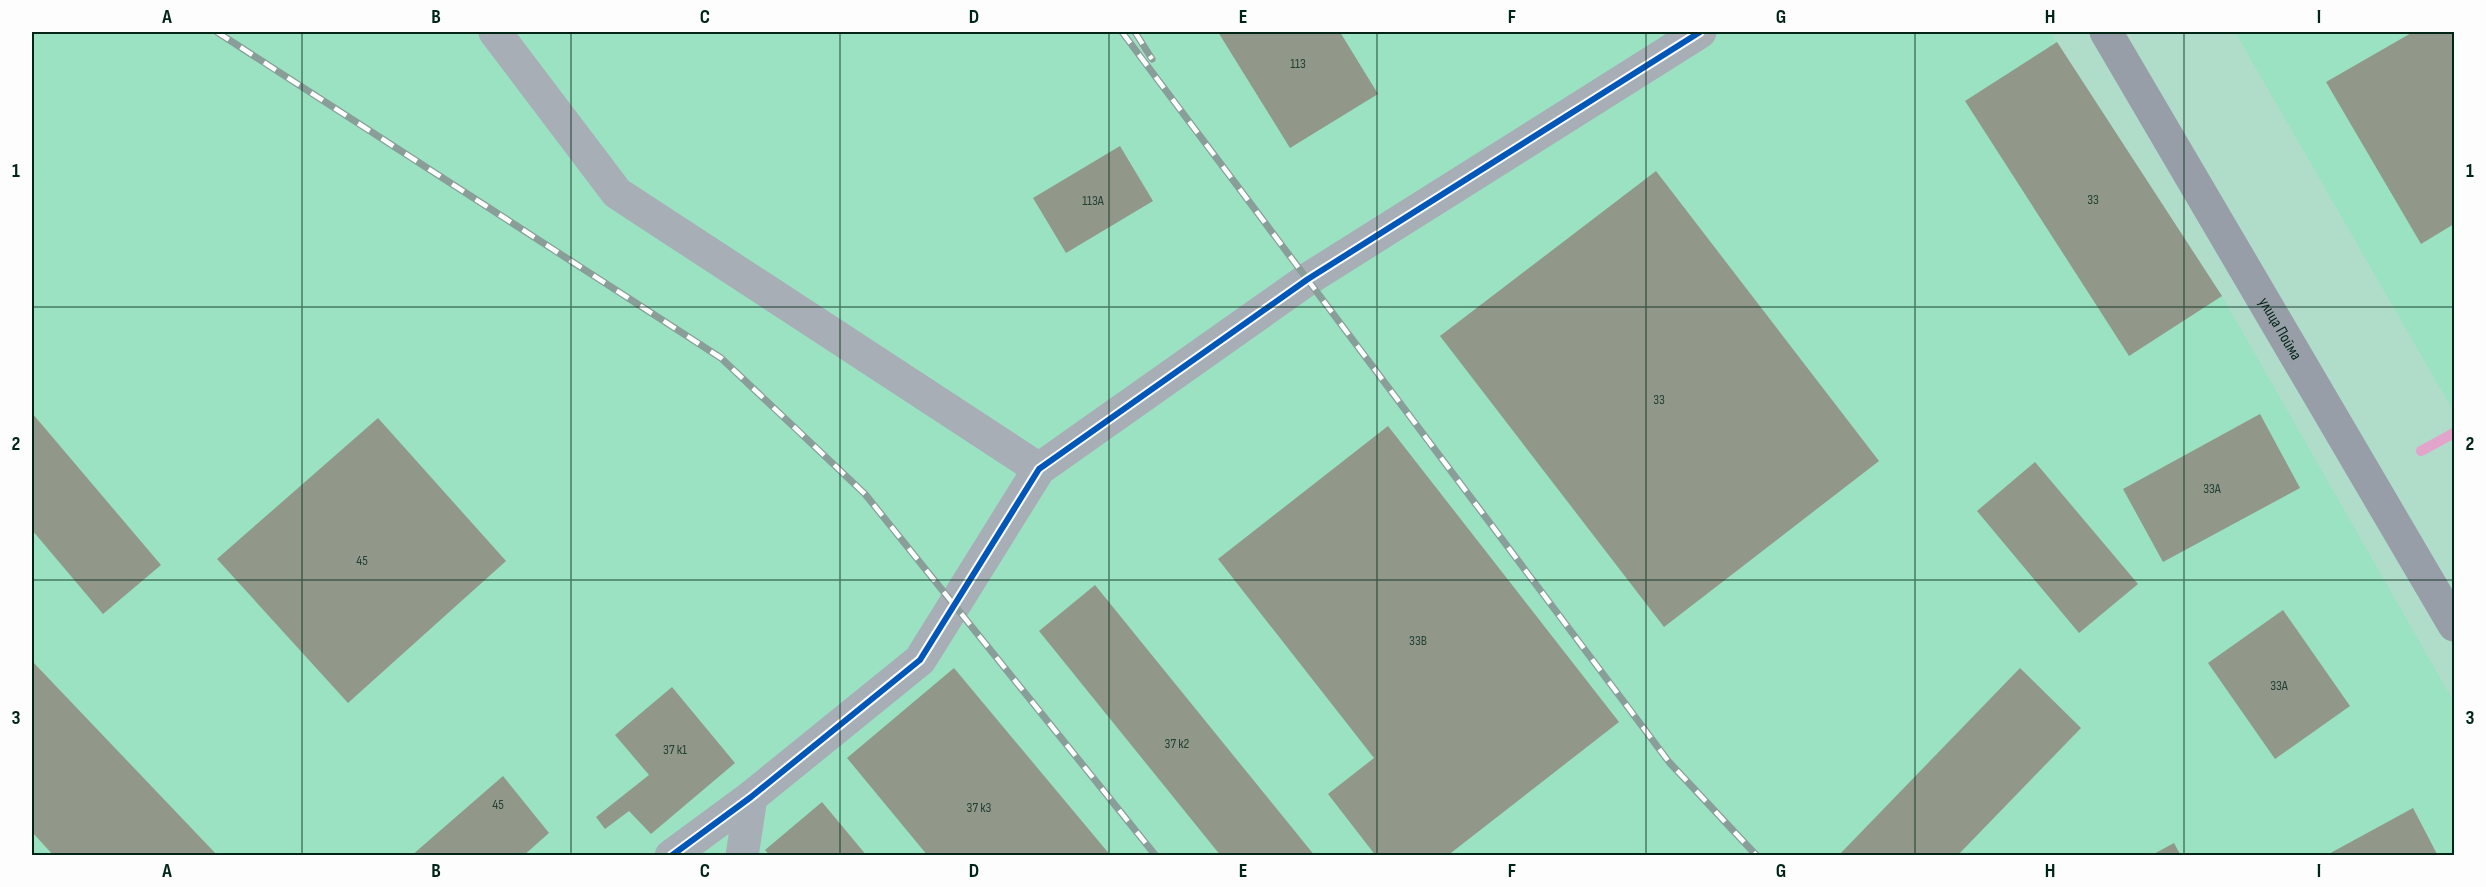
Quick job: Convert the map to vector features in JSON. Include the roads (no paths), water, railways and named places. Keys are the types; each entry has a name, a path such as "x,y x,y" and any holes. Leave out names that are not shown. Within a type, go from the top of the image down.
{"main road":[{"name":"улица Пойма","path":"2106,32 2454,625"}],"street":[{"path":"495,32 617,194 1039,469"},
{"path":"671,855 751,797 920,660 1039,469 1308,279 1700,32"},
{"path":"742,855 751,797"}],"waterway":[{"path":"2421,451 2454,433"}],"railway":[{"path":"217,32 721,358 865,494 1156,856"},
{"path":"1122,32 1669,762 1757,856"},
{"path":"1135,32 1152,59"}]}
